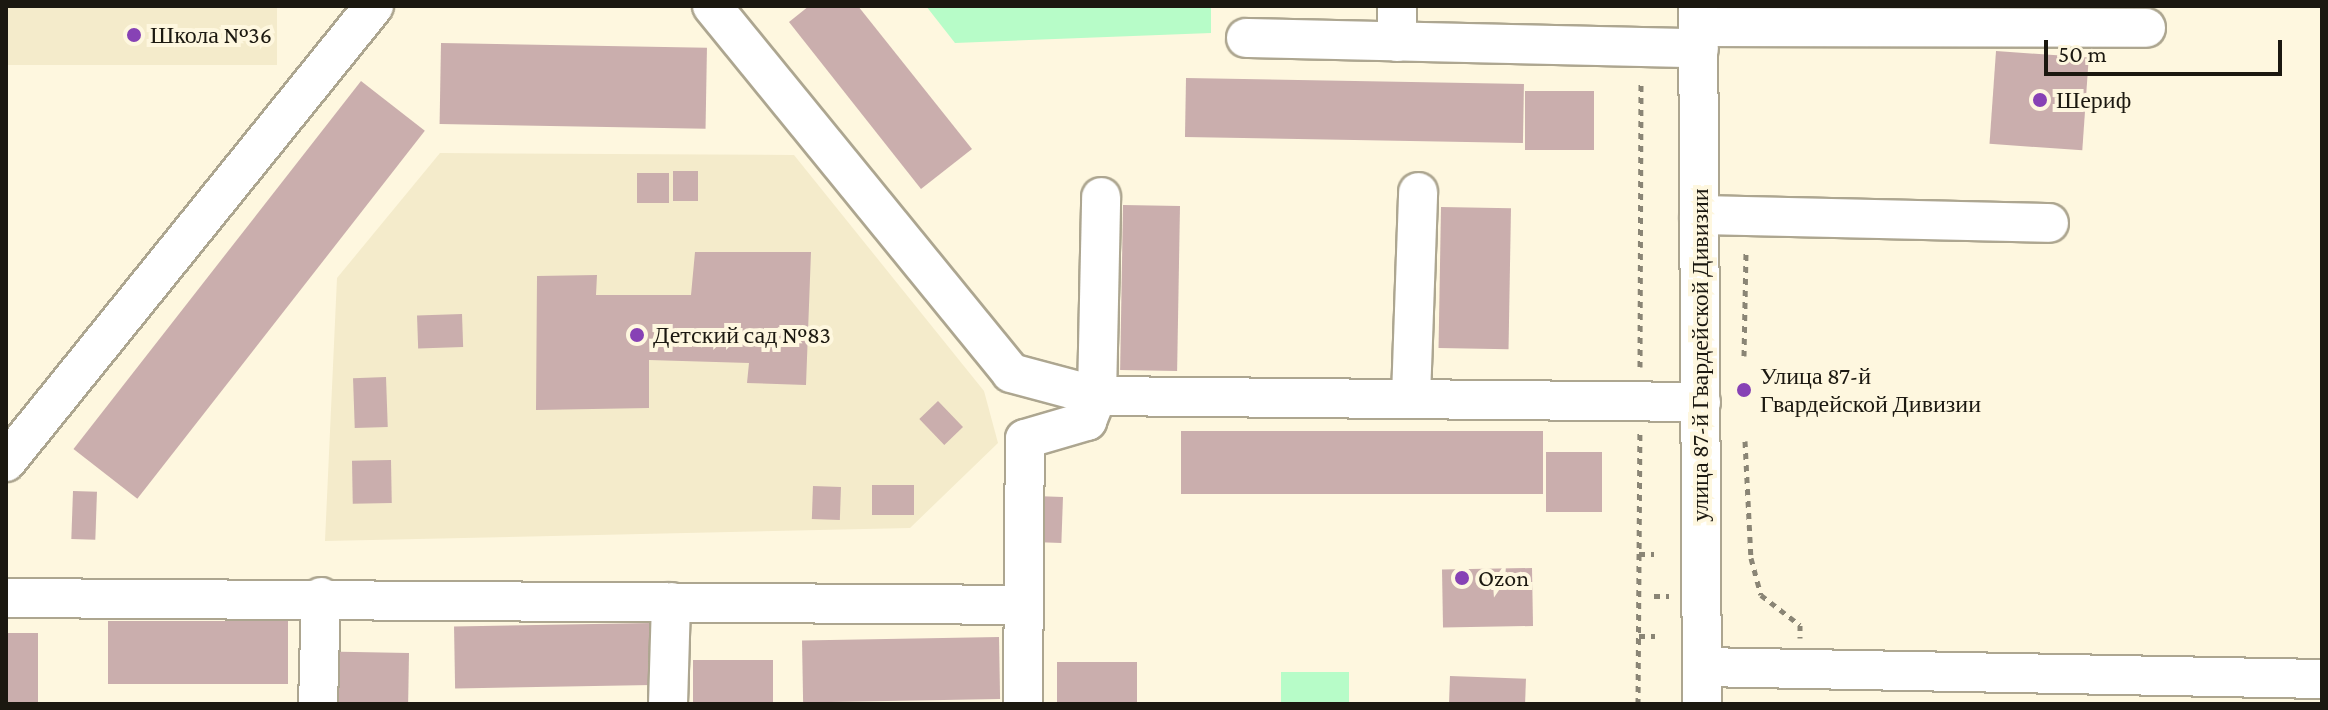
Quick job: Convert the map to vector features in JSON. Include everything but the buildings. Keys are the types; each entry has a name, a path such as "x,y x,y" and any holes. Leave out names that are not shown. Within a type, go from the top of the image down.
{"street":[{"path":"6,462 374,6"},
{"path":"712,6 1011,373 1097,396 1701,402"},
{"path":"1246,38 1397,24 1641,47 1698,27 2146,28"},
{"name":"улица 87-й Гвардейской Дивизии","path":"1698,27 1702,704"},
{"path":"1411,397 1418,192"},
{"path":"1023,704 1025,439 1087,421 1097,396 1101,197"},
{"path":"1699,215 2049,223"},
{"path":"6,598 321,597 1023,605"},
{"path":"318,704 321,597"},
{"path":"668,704 671,602"},
{"path":"1702,667 2322,679"}],"path":[{"path":"1638,704 1641,47"},
{"path":"1744,356 1747,217"},
{"path":"1745,441 1751,558 1761,595 1800,625 1801,667"},
{"path":"1639,554 1654,554"},
{"path":"1639,636 1655,636"}],"shaded area":[{"name":"Школа №36","path":"6,6 277,6 277,65 6,65"},
{"name":"Детский сад №83","path":"440,153 794,155 984,391 998,443 910,528 325,541 337,278"}],"green space":[{"path":"926,6 1211,6 1211,33 955,43"},
{"path":"1281,672 1349,672 1349,704 1281,704"}],"place":[{"name":"Школа №36","path":"134,35"},
{"name":"Шериф","path":"2040,100"},
{"name":"Детский сад №83","path":"637,335"},
{"name":"Улица 87-й Гвардейской Дивизии","path":"1744,390"},
{"name":"Ozon","path":"1462,578"}]}
